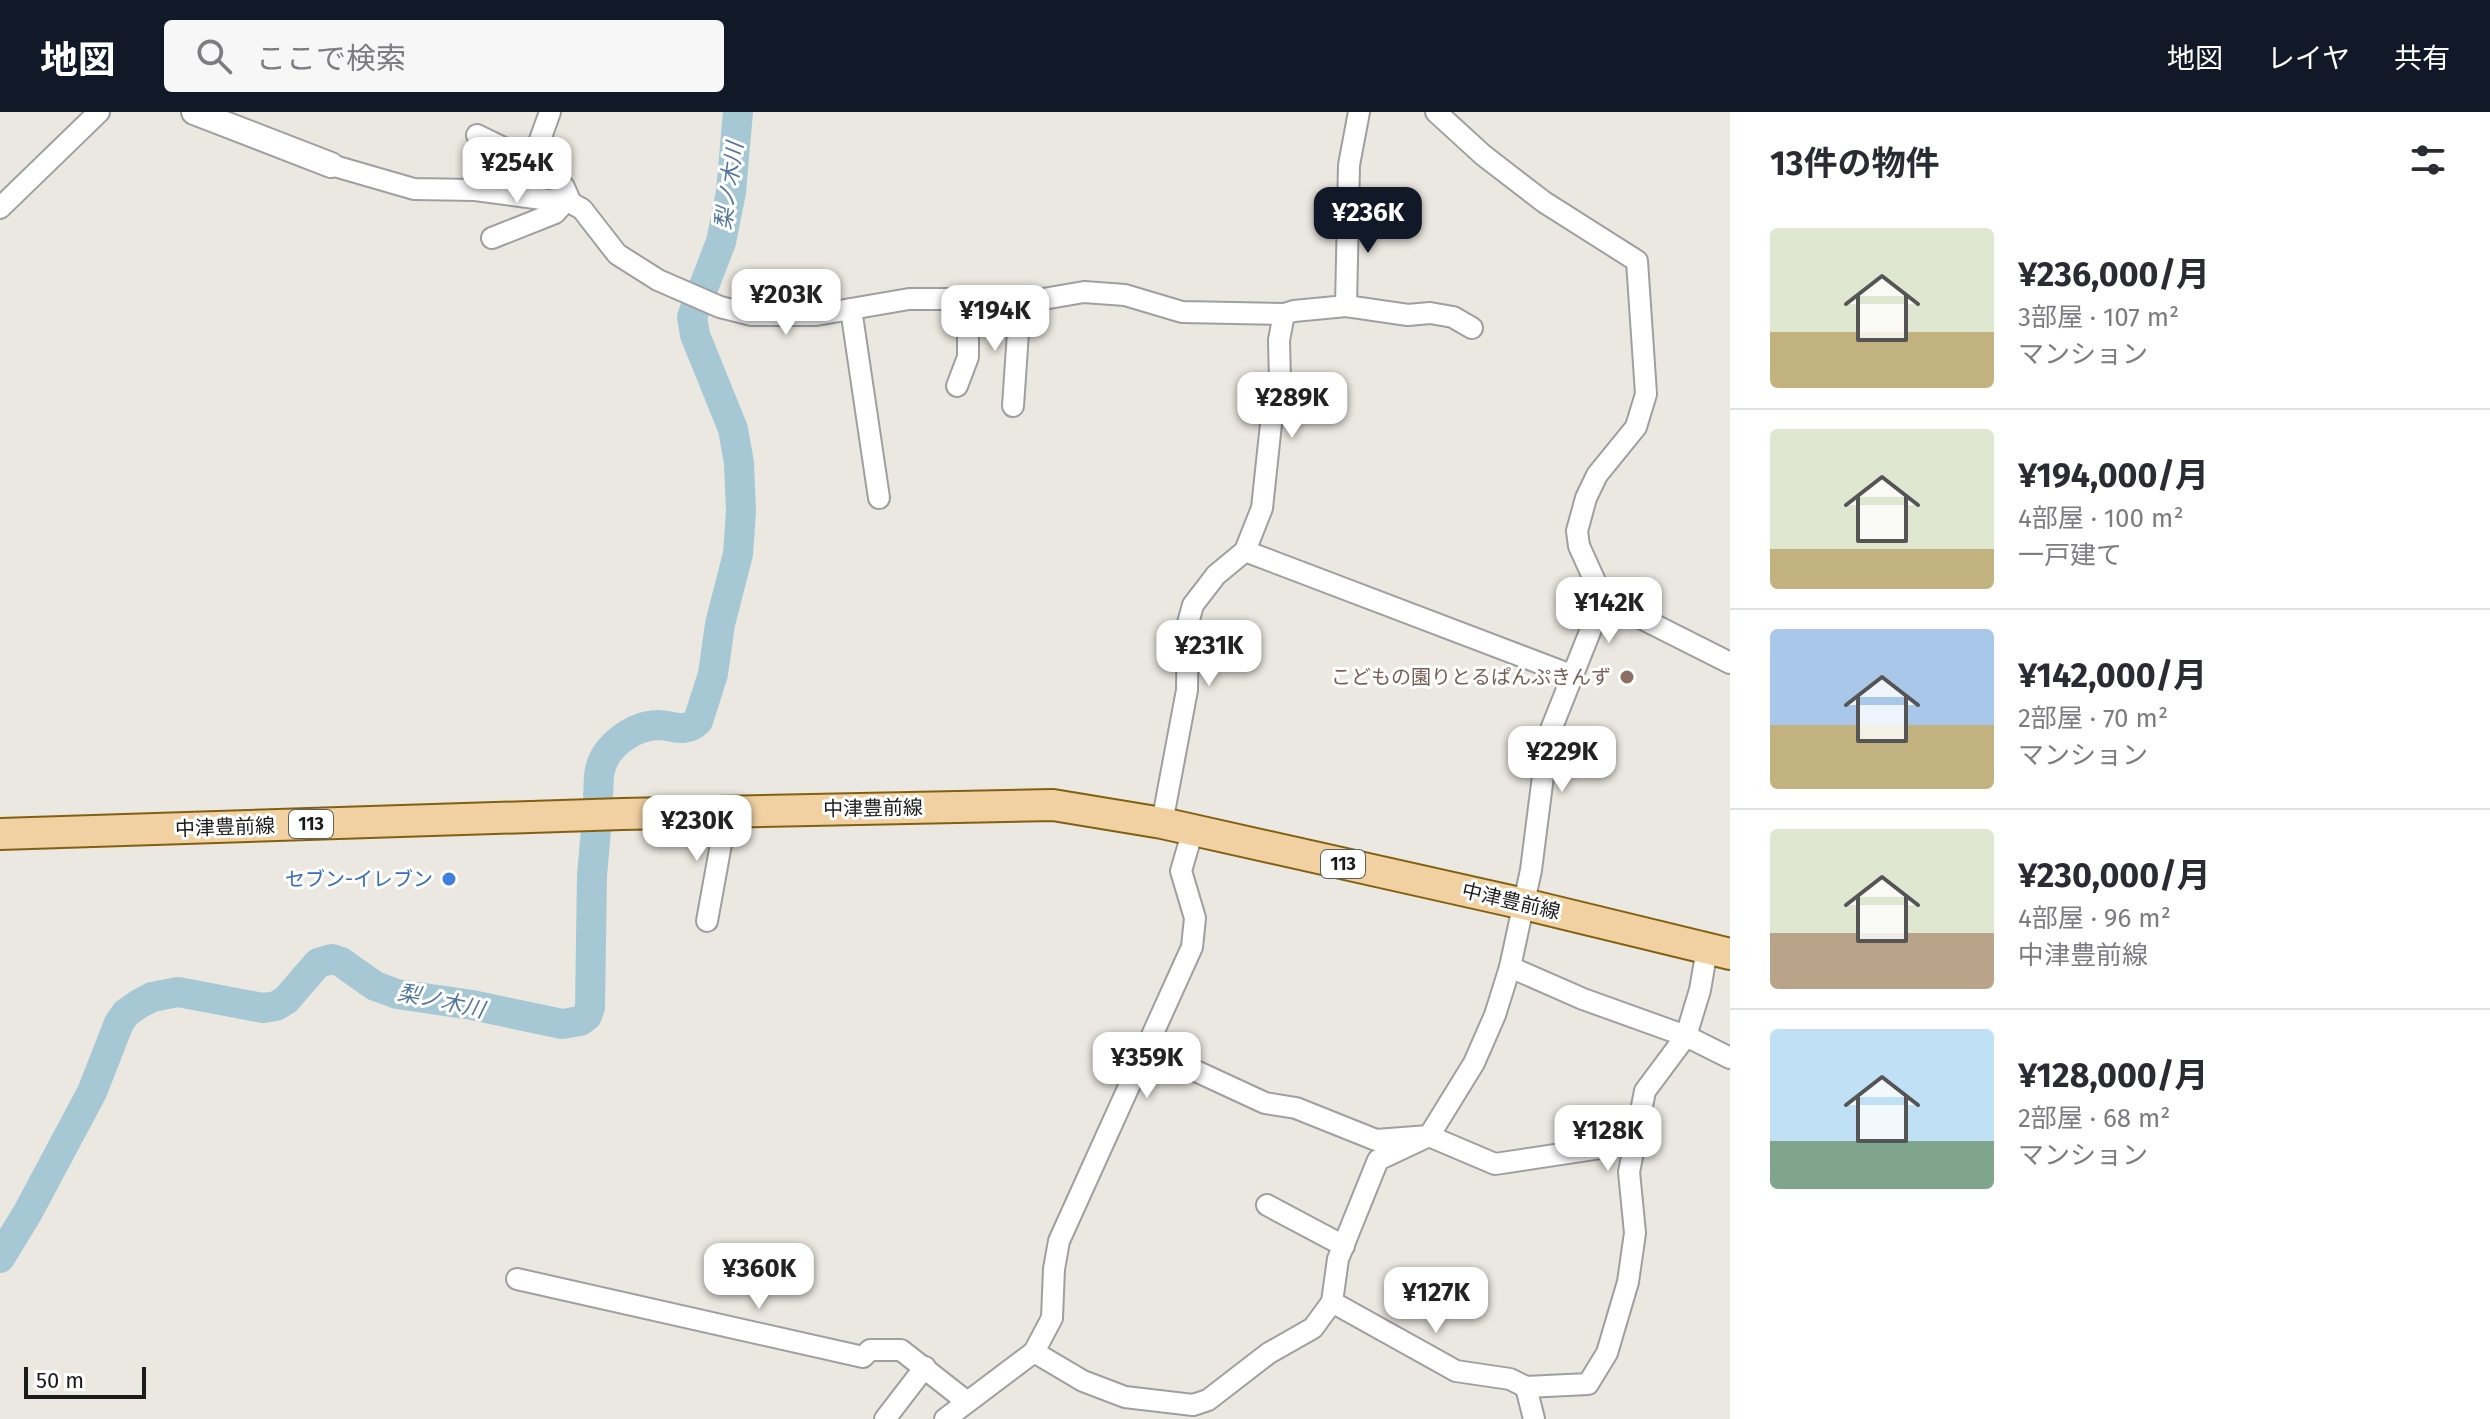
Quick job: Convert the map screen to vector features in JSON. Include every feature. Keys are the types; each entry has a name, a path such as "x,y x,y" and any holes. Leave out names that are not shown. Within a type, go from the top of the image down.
{"main road":[{"name":"中津豊前線","path":"0,834 727,811 1053,805 1162,823 1718,951"}],"street":[{"path":"0,208 99,112"},
{"path":"532,162 550,112"},
{"path":"1346,306 1349,165 1359,112"},
{"path":"1436,112 1483,155 1544,202 1637,261 1646,394 1636,427 1597,475 1586,498 1577,531 1588,570 1603,599 1730,663"},
{"path":"201,113 331,165 414,189 475,190 568,202 582,209 617,254 658,280 720,307 752,315 816,315 909,299 1020,303 1084,292 1125,295 1182,312 1284,314 1346,306 1408,315 1430,313 1453,317 1472,328"},
{"path":"477,135 532,162 564,187 568,202"},
{"path":"492,238 555,213 568,202"},
{"path":"957,386 968,357 972,299"},
{"path":"1013,406 1020,303"},
{"path":"851,309 879,498"},
{"path":"1162,823 1187,690 1190,614 1193,605 1216,575 1245,551 1262,508 1271,424 1280,382 1279,340 1284,314"},
{"path":"1245,551 1571,675"},
{"path":"1034,1352 1083,1381 1125,1397 1193,1405 1208,1400 1269,1353 1313,1328 1332,1302 1338,1259 1378,1160 1429,1136 1474,1063 1495,1015 1524,904 1548,737 1603,599"},
{"path":"707,921 727,811"},
{"path":"945,1419 1034,1352 1052,1318 1054,1269 1059,1241 1192,947 1195,918 1181,871 1193,830"},
{"path":"1332,1302 1456,1371 1510,1379 1526,1387 1588,1384 1607,1353 1628,1282 1635,1233 1629,1172 1645,1091 1686,1036 1700,990 1718,951"},
{"path":"1510,967 1583,999 1686,1036 1730,1058"},
{"path":"1153,1035 1185,1066 1265,1103 1296,1108 1376,1140 1429,1136 1495,1164 1634,1143"},
{"path":"1267,1205 1344,1246"},
{"path":"517,1279 863,1357 870,1350 901,1350 966,1401"},
{"path":"885,1419 925,1367"},
{"path":"1526,1387 1534,1419"}],"waterway":[{"name":"梨ノ木川","path":"598,795 603,761 621,739 648,726 684,728 698,721 713,674 720,624 738,554 741,511 739,463 733,429 695,335 692,317 721,242 731,192 738,112"},
{"name":"梨ノ木川","path":"0,1258 92,1092 119,1023 126,1013 152,997 178,992 263,1008 276,1006 286,1000 318,963 332,959 375,986 397,994 472,1005 562,1024 580,1021 587,1016 590,1007 592,876 596,829"}],"place":[{"name":"こどもの園りとるぱんぷきんず","path":"1627,677"},
{"name":"セブン-イレブン","path":"449,879"}]}
